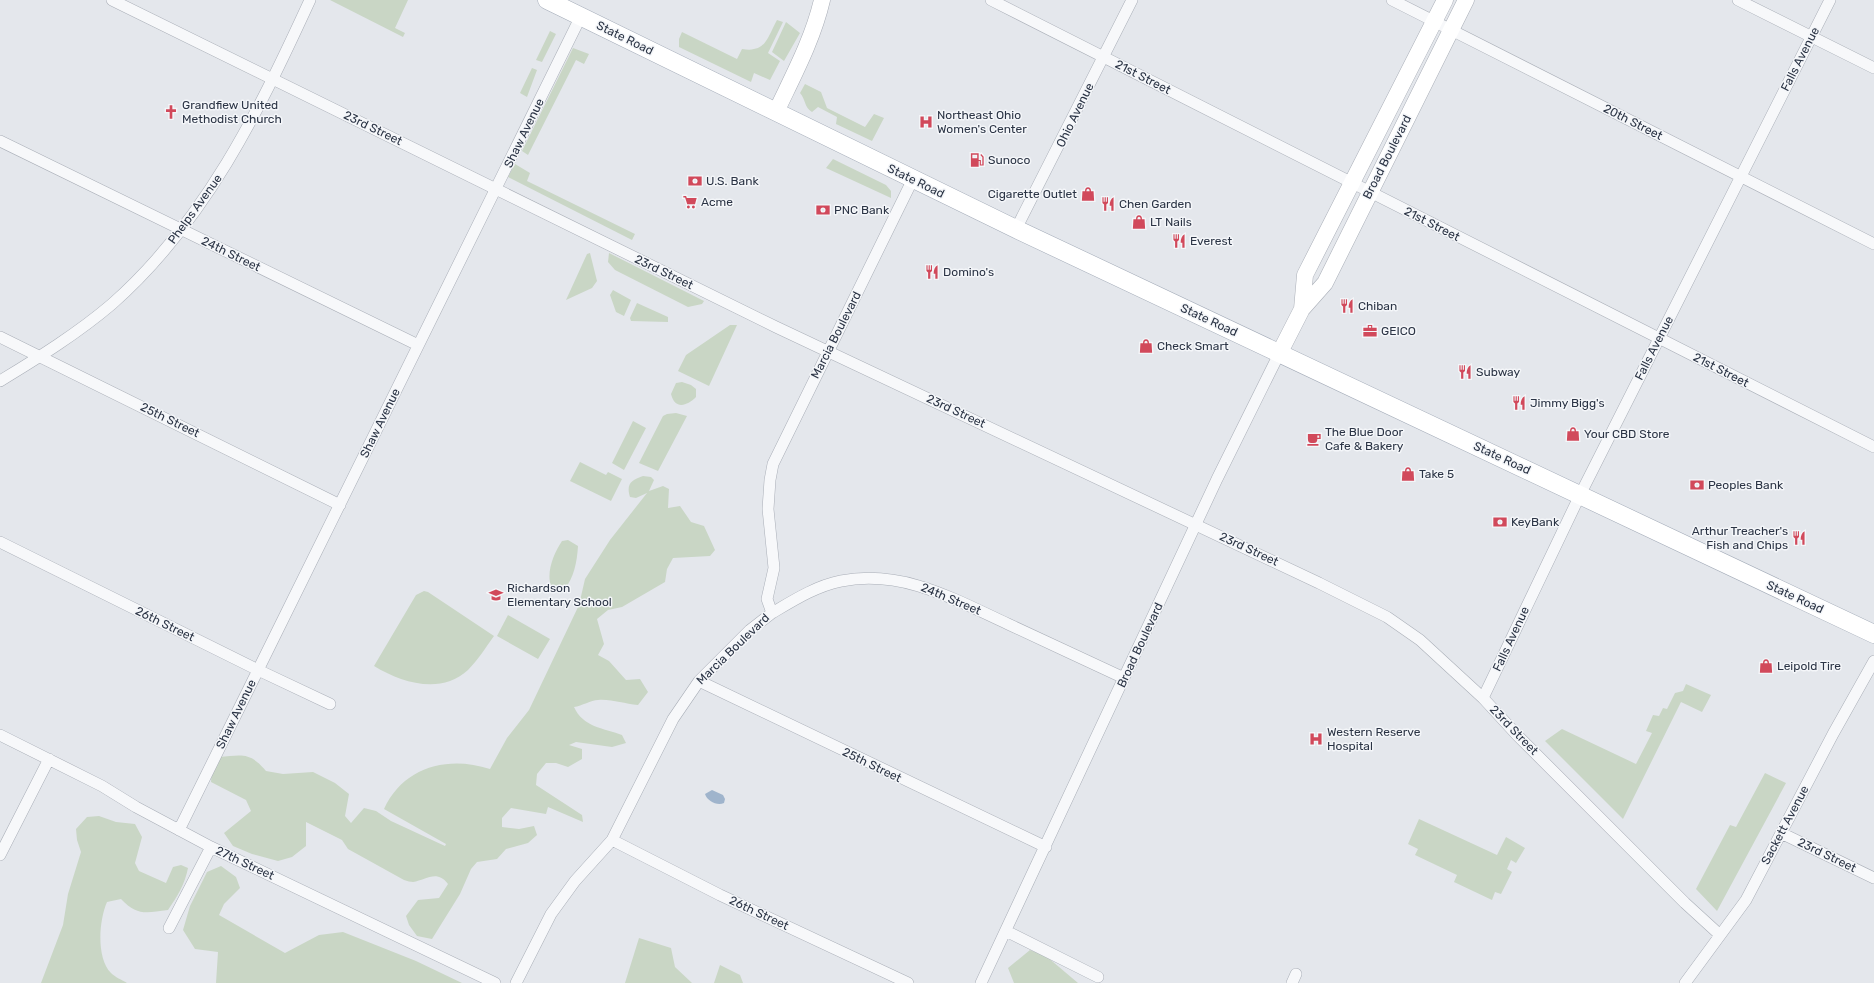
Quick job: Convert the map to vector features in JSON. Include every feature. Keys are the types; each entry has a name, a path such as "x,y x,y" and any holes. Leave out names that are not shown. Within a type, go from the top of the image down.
{"main road":[{"name":"State Road","path":"547,0 1016,229 1279,354 1324,373 1874,634"},
{"path":"776,112 804,52 822,0"},
{"name":"Broad Boulevard","path":"1302,309 1305,274 1353,184 1446,0"},
{"name":"Broad Boulevard","path":"1279,354 1302,309 1325,283 1466,0"}],"street":[{"name":"23rd Street","path":"112,0 497,188 645,263 1197,524 1364,604 1387,617 1420,640 1483,698 1517,735 1720,936"},
{"name":"Phelps Avenue","path":"0,381 83,327 112,303 143,274 182,230 208,195 234,152 310,0"},
{"name":"21st Street","path":"991,0 1874,447"},
{"name":"Ohio Avenue","path":"1016,229 1132,0"},
{"name":"20th Street","path":"1392,0 1874,244"},
{"path":"1738,0 1874,68"},
{"name":"Falls Avenue","path":"1483,698 1580,495 1658,338 1742,176 1830,0"},
{"name":"Shaw Avenue","path":"179,830 581,16"},
{"name":"24th Street","path":"0,141 418,345"},
{"name":"Marcia Boulevard","path":"516,983 552,914 575,881 612,840 673,719 699,681 750,630 772,613 766,599 774,568 768,514 772,469 788,430 829,351 913,179"},
{"name":"25th Street","path":"0,337 340,505"},
{"name":"Broad Boulevard","path":"981,983 1257,395 1279,354"},
{"name":"26th Street","path":"0,542 258,670 330,704"},
{"name":"24th Street","path":"772,613 813,590 841,581 876,578 897,580 936,590 1124,678"},
{"name":"Sackett Avenue","path":"1685,983 1746,900 1874,661"},
{"name":"25th Street","path":"699,681 1046,847"},
{"name":"27th Street","path":"0,736 102,786 136,807 211,846 495,983"},
{"path":"0,855 48,759"},
{"name":"23rd Street","path":"1781,833 1874,878"},
{"name":"26th Street","path":"612,840 720,895 908,983"},
{"path":"169,928 211,846"},
{"path":"1006,931 1098,977"}],"green space":[{"path":"330,0 408,0 395,28 405,33 403,37"},
{"path":"777,20 783,22 768,53 780,61 770,80 754,73 751,82 679,47 679,39 682,32 737,59 742,49 756,49 765,43"},
{"path":"786,22 800,33 784,61 772,52"},
{"path":"550,31 556,34 542,62 536,60"},
{"path":"573,48 589,54 584,64 576,60 528,155 522,151"},
{"path":"532,68 537,70 527,97 520,93"},
{"path":"805,84 821,92 827,108 865,127 874,114 884,118 872,141 836,124 837,117 818,107 812,112 809,110 800,93"},
{"path":"833,159 886,185 891,191 891,198 826,168"},
{"path":"515,164 530,173 527,181 635,234 632,240 508,177"},
{"path":"590,253 597,281 592,288 566,300 587,254"},
{"path":"609,253 704,301 702,304 688,307 615,270 608,262"},
{"path":"613,290 631,300 624,316 616,312 610,295"},
{"path":"637,303 668,317 668,322 631,321 630,318"},
{"path":"730,325 737,325 709,386 678,371 686,355"},
{"path":"682,382 691,385 696,389 696,397 689,403 682,405 675,402 671,394 676,383"},
{"path":"676,413 687,416 658,471 639,463 663,416"},
{"path":"633,421 646,428 624,470 612,463"},
{"path":"580,462 606,475 608,472 622,479 611,501 570,481"},
{"path":"643,476 651,477 654,480 649,491 663,486 669,489 668,508 680,506 691,522 704,526 715,550 710,556 673,558 667,569 665,582 622,607 608,610 597,619 604,644 598,655 609,661 626,680 640,679 648,692 638,705 608,700 598,700 574,707 578,714 588,723 622,735 626,743 612,747 576,742 569,745 582,749 582,759 568,767 556,763 546,763 537,774 536,785 582,815 583,822 548,807 546,814 511,808 502,818 502,827 519,829 534,826 537,835 528,843 506,849 497,859 477,862 471,869 460,894 432,939 417,936 409,925 406,916 418,900 439,898 448,884 440,877 436,876 413,882 404,880 348,849 342,840 306,822 306,846 292,857 278,861 252,854 233,846 224,833 251,811 246,800 211,782 212,768 219,757 246,756 255,761 266,771 283,774 313,772 335,783 349,794 345,816 351,823 364,808 376,811 391,821 445,846 446,844 384,809 392,795 403,783 415,774 428,768 443,764 458,763 490,769 507,738 529,710 579,605 585,579 610,540 647,493 636,498 630,497 629,493 630,483"},
{"path":"568,540 578,546 576,564 573,575 564,590 557,589 551,586 549,575 550,569 556,551 562,541"},
{"path":"424,591 428,592 494,636 479,658 468,670 457,678 446,682 421,684 397,677 374,666 416,595"},
{"path":"508,615 550,639 538,659 497,636"},
{"path":"1686,684 1711,695 1702,712 1681,702 1623,819 1545,741 1562,729 1636,764 1652,733 1646,731 1653,715 1659,716 1663,708 1667,709 1675,693 1683,691"},
{"path":"1765,773 1786,783 1717,911 1696,889 1730,825 1736,827"},
{"path":"99,816 116,822 135,824 142,837 135,863 139,871 166,883 173,867 181,865 188,868 183,885 168,910 142,912 132,908 121,899 107,902 102,919 100,939 103,958 111,973 127,983 41,983 63,925 68,894 81,852 77,840 76,829 87,817"},
{"path":"1419,819 1497,855 1506,837 1525,848 1516,863 1511,860 1507,869 1512,872 1501,894 1495,892 1492,900 1454,882 1457,875 1415,855 1418,849 1408,844"},
{"path":"221,866 236,877 240,888 224,904 219,915 285,953 319,935 343,932 416,961 462,983 216,983 218,952 195,949 183,930 190,906 207,872"},
{"path":"639,938 671,948 675,967 692,983 625,983"},
{"path":"1030,950 1046,956 1078,983 1014,983 1008,968"},
{"path":"720,965 740,975 743,983 714,983"}],"water":[{"path":"712,790 723,795 725,799 724,803 715,803 706,797 705,794"}],"place":[{"name":"Grandfiew United Methodist Church","path":"171,112"},
{"name":"Northeast Ohio Women's Center","path":"926,122"},
{"name":"Sunoco","path":"977,160"},
{"name":"U.S. Bank","path":"695,181"},
{"name":"Cigarette Outlet","path":"1088,194"},
{"name":"Acme","path":"690,202"},
{"name":"Chen Garden","path":"1108,204"},
{"name":"PNC Bank","path":"823,210"},
{"name":"LT Nails","path":"1139,222"},
{"name":"Everest","path":"1179,241"},
{"name":"Domino's","path":"932,272"},
{"name":"Chiban","path":"1347,306"},
{"name":"GEICO","path":"1370,331"},
{"name":"Check Smart","path":"1146,346"},
{"name":"Subway","path":"1465,372"},
{"name":"Jimmy Bigg's","path":"1519,403"},
{"name":"Your CBD Store","path":"1573,434"},
{"name":"The Blue Door Cafe & Bakery","path":"1314,439"},
{"name":"Take 5","path":"1408,474"},
{"name":"Peoples Bank","path":"1697,485"},
{"name":"KeyBank","path":"1500,522"},
{"name":"Arthur Treacher's Fish and Chips","path":"1799,538"},
{"name":"Richardson Elementary School","path":"496,595"},
{"name":"Leipold Tire","path":"1766,666"},
{"name":"Western Reserve Hospital","path":"1316,739"}]}
